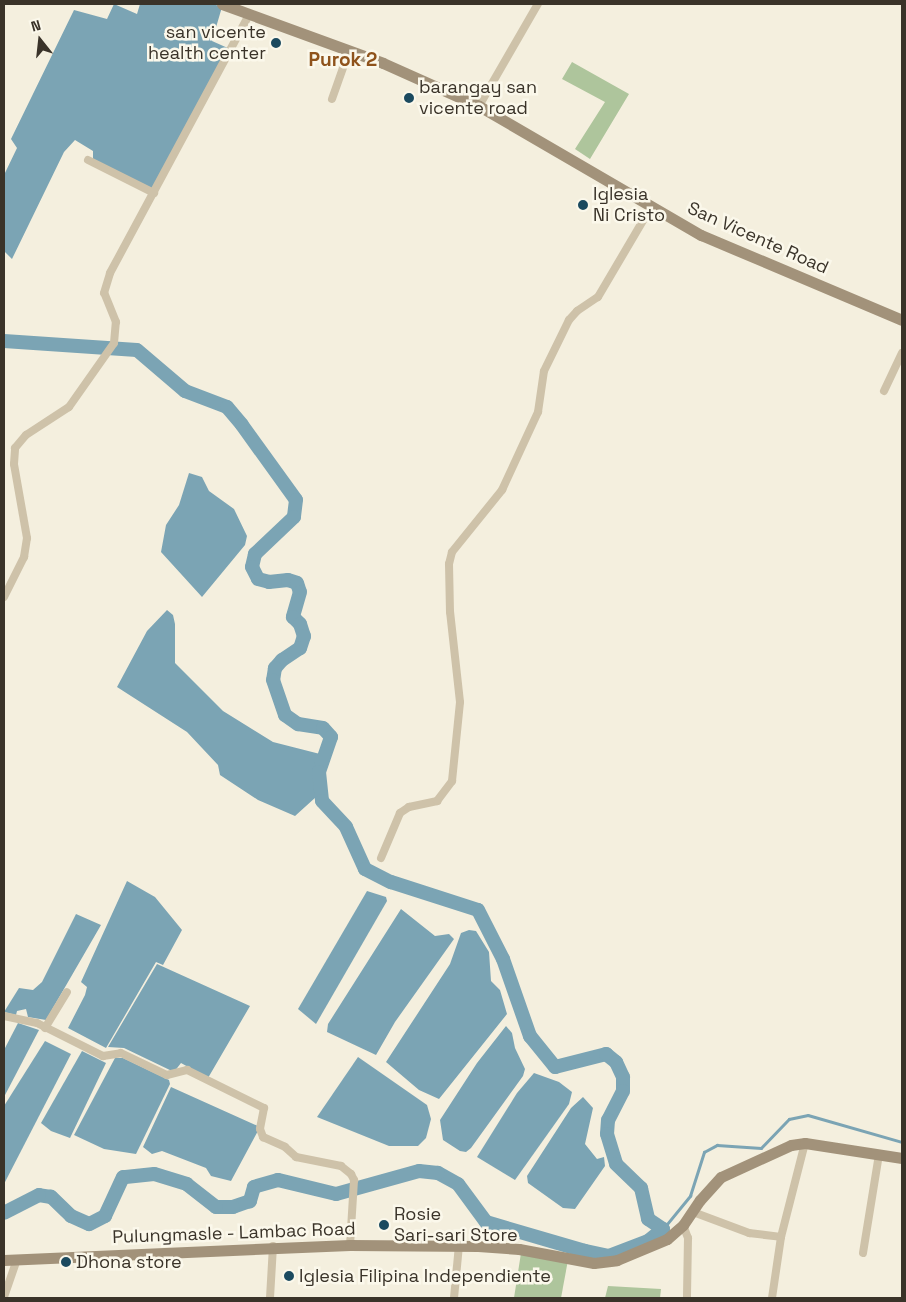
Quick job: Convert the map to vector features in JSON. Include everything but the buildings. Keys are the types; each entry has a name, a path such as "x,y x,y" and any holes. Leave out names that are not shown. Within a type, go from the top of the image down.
{"street":[{"name":"San Vicente Road","path":"222,4 249,16 349,51 479,106 701,235 902,320"},
{"path":"479,106 538,4"},
{"path":"4,597 24,557 27,538 14,464 14,448 26,435 69,406 107,356 114,343 116,322 106,299 104,287 249,16"},
{"path":"332,99 349,51"},
{"path":"88,160 154,193"},
{"path":"381,858 400,813 409,807 437,801 452,781 460,702 450,612 449,564 452,552 502,490 538,412 544,371 569,320 576,311 598,297 651,207"},
{"path":"884,391 902,354"},
{"path":"45,1028 67,992"},
{"path":"4,1016 45,1028 103,1056 121,1054 166,1075 184,1069 228,1088 264,1108 260,1129 264,1137 285,1147 296,1157 348,1169 354,1180 351,1196 350,1245"},
{"path":"772,1298 781,1237 805,1143"},
{"name":"Pulungmasle - Lambac Road","path":"4,1260 272,1246 350,1245 459,1246 519,1249 594,1263 617,1260 648,1250 683,1225 708,1190 722,1177 791,1145 805,1143 902,1158"},
{"path":"864,1253 879,1154"},
{"path":"693,1212 749,1233 781,1237"},
{"path":"683,1225 688,1238 687,1298"},
{"path":"270,1298 272,1246"},
{"path":"454,1298 459,1246"},
{"path":"4,1297 17,1260"}],"green space":[{"path":"572,62 629,94 590,159 575,149 605,102 562,79"},
{"path":"521,1253 568,1260 561,1298 514,1298"},
{"path":"608,1286 661,1289 660,1298 605,1298"}],"water":[{"path":"114,4 137,14 140,4 213,4 222,7 212,41 230,49 154,190 93,159 93,151 75,140 64,152 12,259 4,251 4,175 17,148 11,139 74,10 107,19"},
{"path":"189,473 202,477 209,491 234,509 247,536 245,545 202,597 161,552 166,525 179,505"},
{"path":"167,610 173,615 175,624 175,663 223,711 273,742 320,754 315,782 316,797 295,816 258,800 220,775 218,765 187,732 117,687 147,631"},
{"path":"127,881 155,897 182,930 163,965 156,962 106,1048 68,1028 85,995 87,987 81,982"},
{"path":"367,891 386,897 387,901 316,1024 298,1009"},
{"path":"401,909 435,936 449,934 454,939 395,1022 376,1055 327,1032 328,1024"},
{"path":"76,914 101,925 46,1020 28,1017 26,1009 17,1011 16,1015 4,1012 19,988 33,990 42,982"},
{"path":"469,930 476,931 489,952 491,981 500,990 507,1014 439,1099 419,1090 386,1062 450,964 461,933"},
{"path":"157,964 250,1006 208,1078 181,1063 174,1072 124,1048 108,1047"},
{"path":"18,1023 39,1030 4,1097 4,1050"},
{"path":"506,1026 512,1033 515,1048 525,1069 523,1076 471,1148 466,1152 460,1151 443,1140 440,1120 477,1063"},
{"path":"45,1041 71,1054 4,1184 4,1106"},
{"path":"82,1051 106,1063 70,1138 51,1131 41,1123"},
{"path":"358,1057 427,1105 431,1119 426,1138 418,1146 389,1146 317,1117"},
{"path":"115,1058 123,1058 169,1080 170,1084 136,1154 104,1149 74,1135"},
{"path":"534,1073 559,1082 572,1092 569,1104 515,1180 477,1157 517,1093"},
{"path":"171,1087 260,1127 231,1181 211,1176 206,1168 162,1151 152,1154 143,1147"},
{"path":"583,1097 593,1108 585,1144 597,1159 604,1157 605,1166 575,1209 563,1208 528,1183 527,1176 571,1108"}],"waterway":[{"path":"4,341 137,350 185,391 227,407 242,425 296,500 294,517 255,554 252,567 258,579 269,582 288,580 297,583 300,592 293,617 300,624 304,636 300,648 282,660 275,668 273,680 285,715 298,724 323,728 331,737 319,772 322,801 346,827 365,869 391,882 478,910 503,959 530,1036 555,1067 606,1054 616,1062 623,1077 623,1091 608,1120 607,1134 616,1164 641,1188 648,1219 663,1229 648,1241 609,1256 585,1251 486,1222 458,1184 438,1173 419,1171 336,1194 278,1180 254,1187 250,1201 233,1207 216,1207 187,1184 154,1174 123,1177 105,1216 89,1224 71,1216 51,1197 39,1195 4,1213"},
{"path":"663,1229 690,1196 704,1152 717,1145 761,1148 789,1119 808,1115 902,1142"}],"place":[{"name":"san vicente health center","path":"276,43"},
{"name":"barangay san vicente road","path":"409,98"},
{"name":"Iglesia Ni Cristo","path":"583,205"},
{"name":"Rosie Sari-sari Store","path":"384,1225"},
{"name":"Dhona store","path":"66,1262"},
{"name":"Iglesia Filipina Independiente","path":"289,1276"}],"district":[{"name":"Purok 2","path":"343,60"}]}
